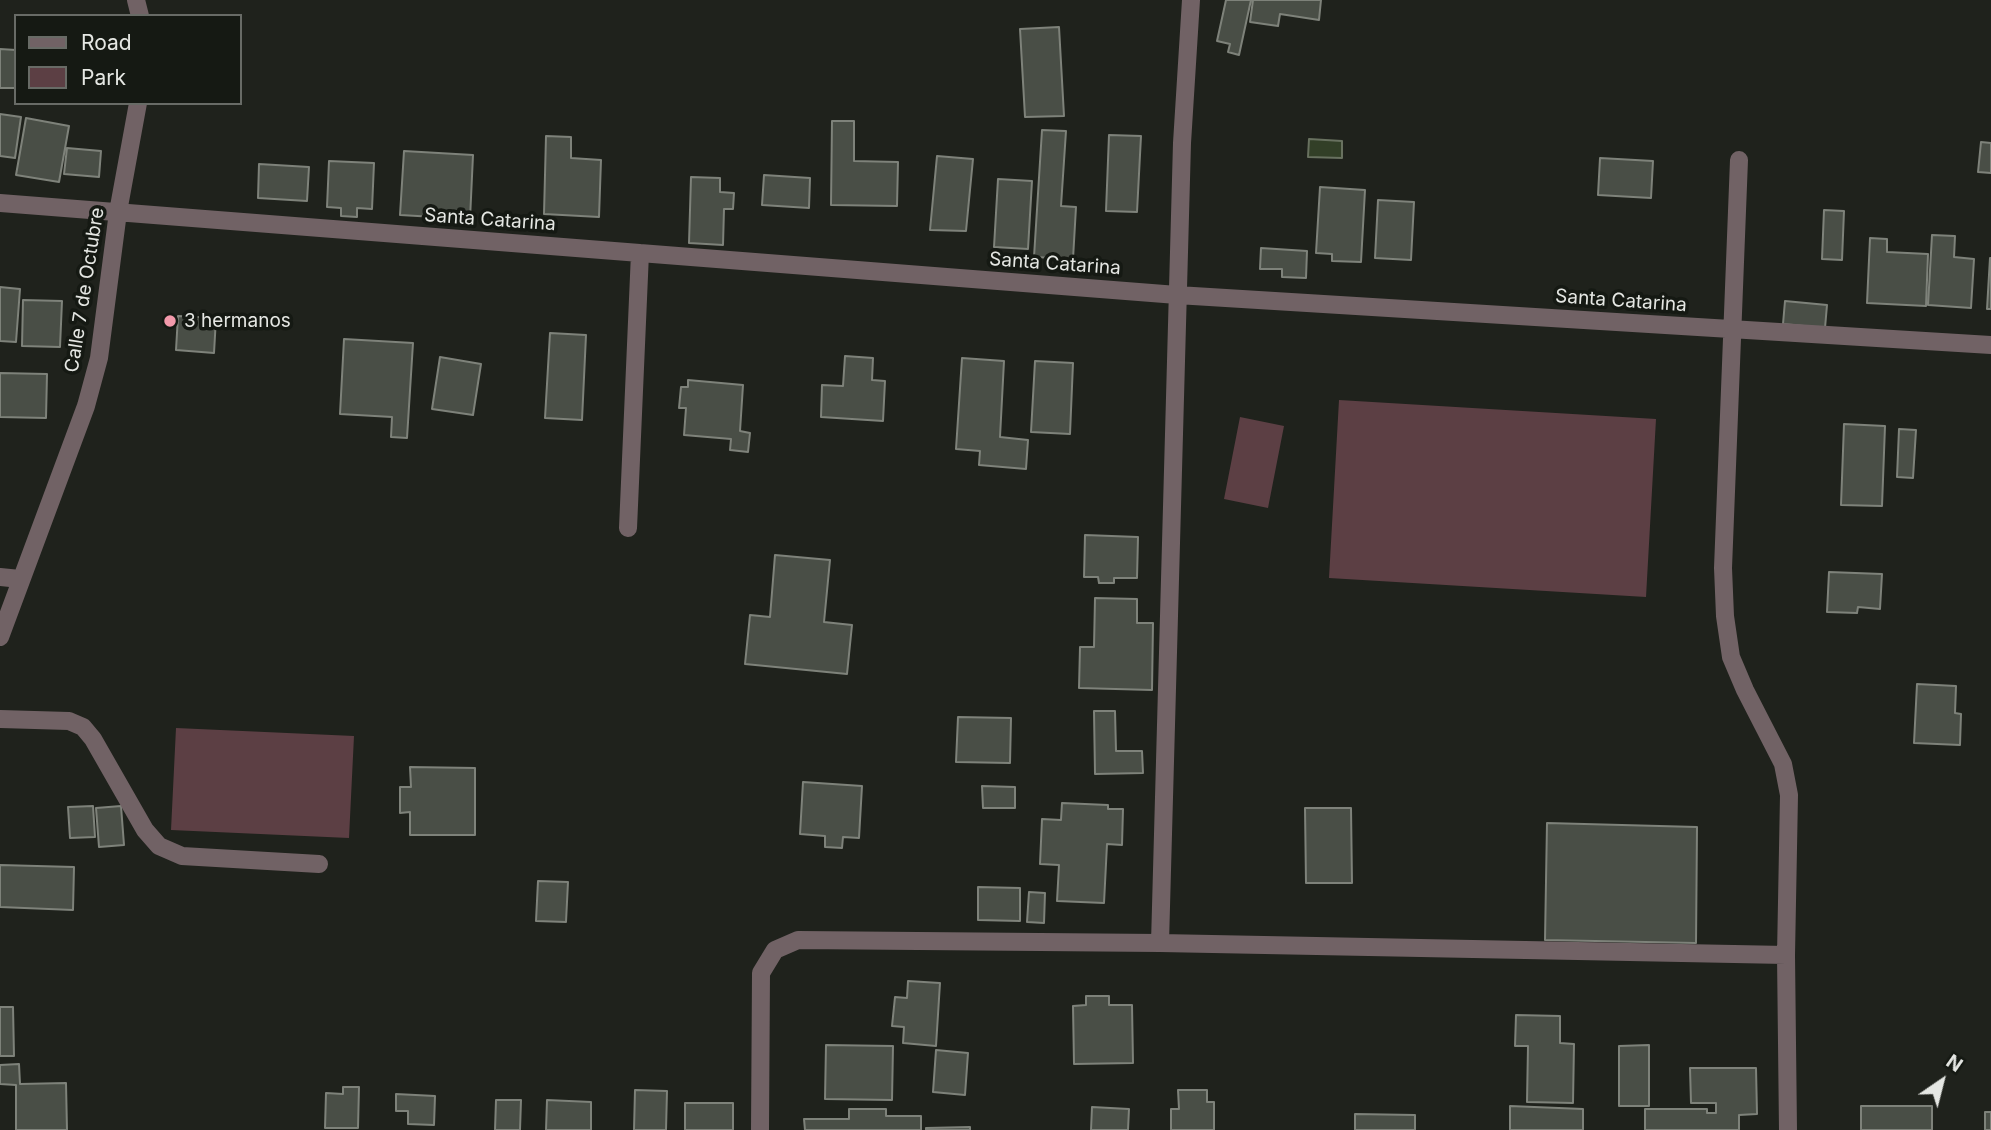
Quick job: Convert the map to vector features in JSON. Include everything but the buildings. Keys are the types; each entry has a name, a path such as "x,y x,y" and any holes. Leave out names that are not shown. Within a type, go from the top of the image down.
{"street":[{"path":"1160,943 1177,295 1182,143 1191,0"},
{"name":"Calle 7 de Octubre","path":"0,638 86,406 99,358 118,212 138,105"},
{"path":"1739,160 1723,568 1731,657 1745,691 1783,764 1789,795 1786,955 1788,1130"},
{"name":"Santa Catarina","path":"0,203 1177,295 1991,345"},
{"path":"628,528 640,253"},
{"path":"0,577 20,579"},
{"path":"0,719 69,721 83,727 93,739 145,830 159,846 182,856 318,864"},
{"path":"760,1130 761,974 775,950 798,940 1160,943 1786,955"}],"green space":[{"path":"1339,400 1656,419 1646,597 1329,578"},
{"path":"1240,417 1284,426 1268,508 1224,499"},
{"path":"176,728 354,736 349,838 171,830"}],"shaded area":[{"path":"1309,139 1342,141 1342,158 1308,157"}],"place":[{"name":"3 hermanos","path":"170,321"}]}
